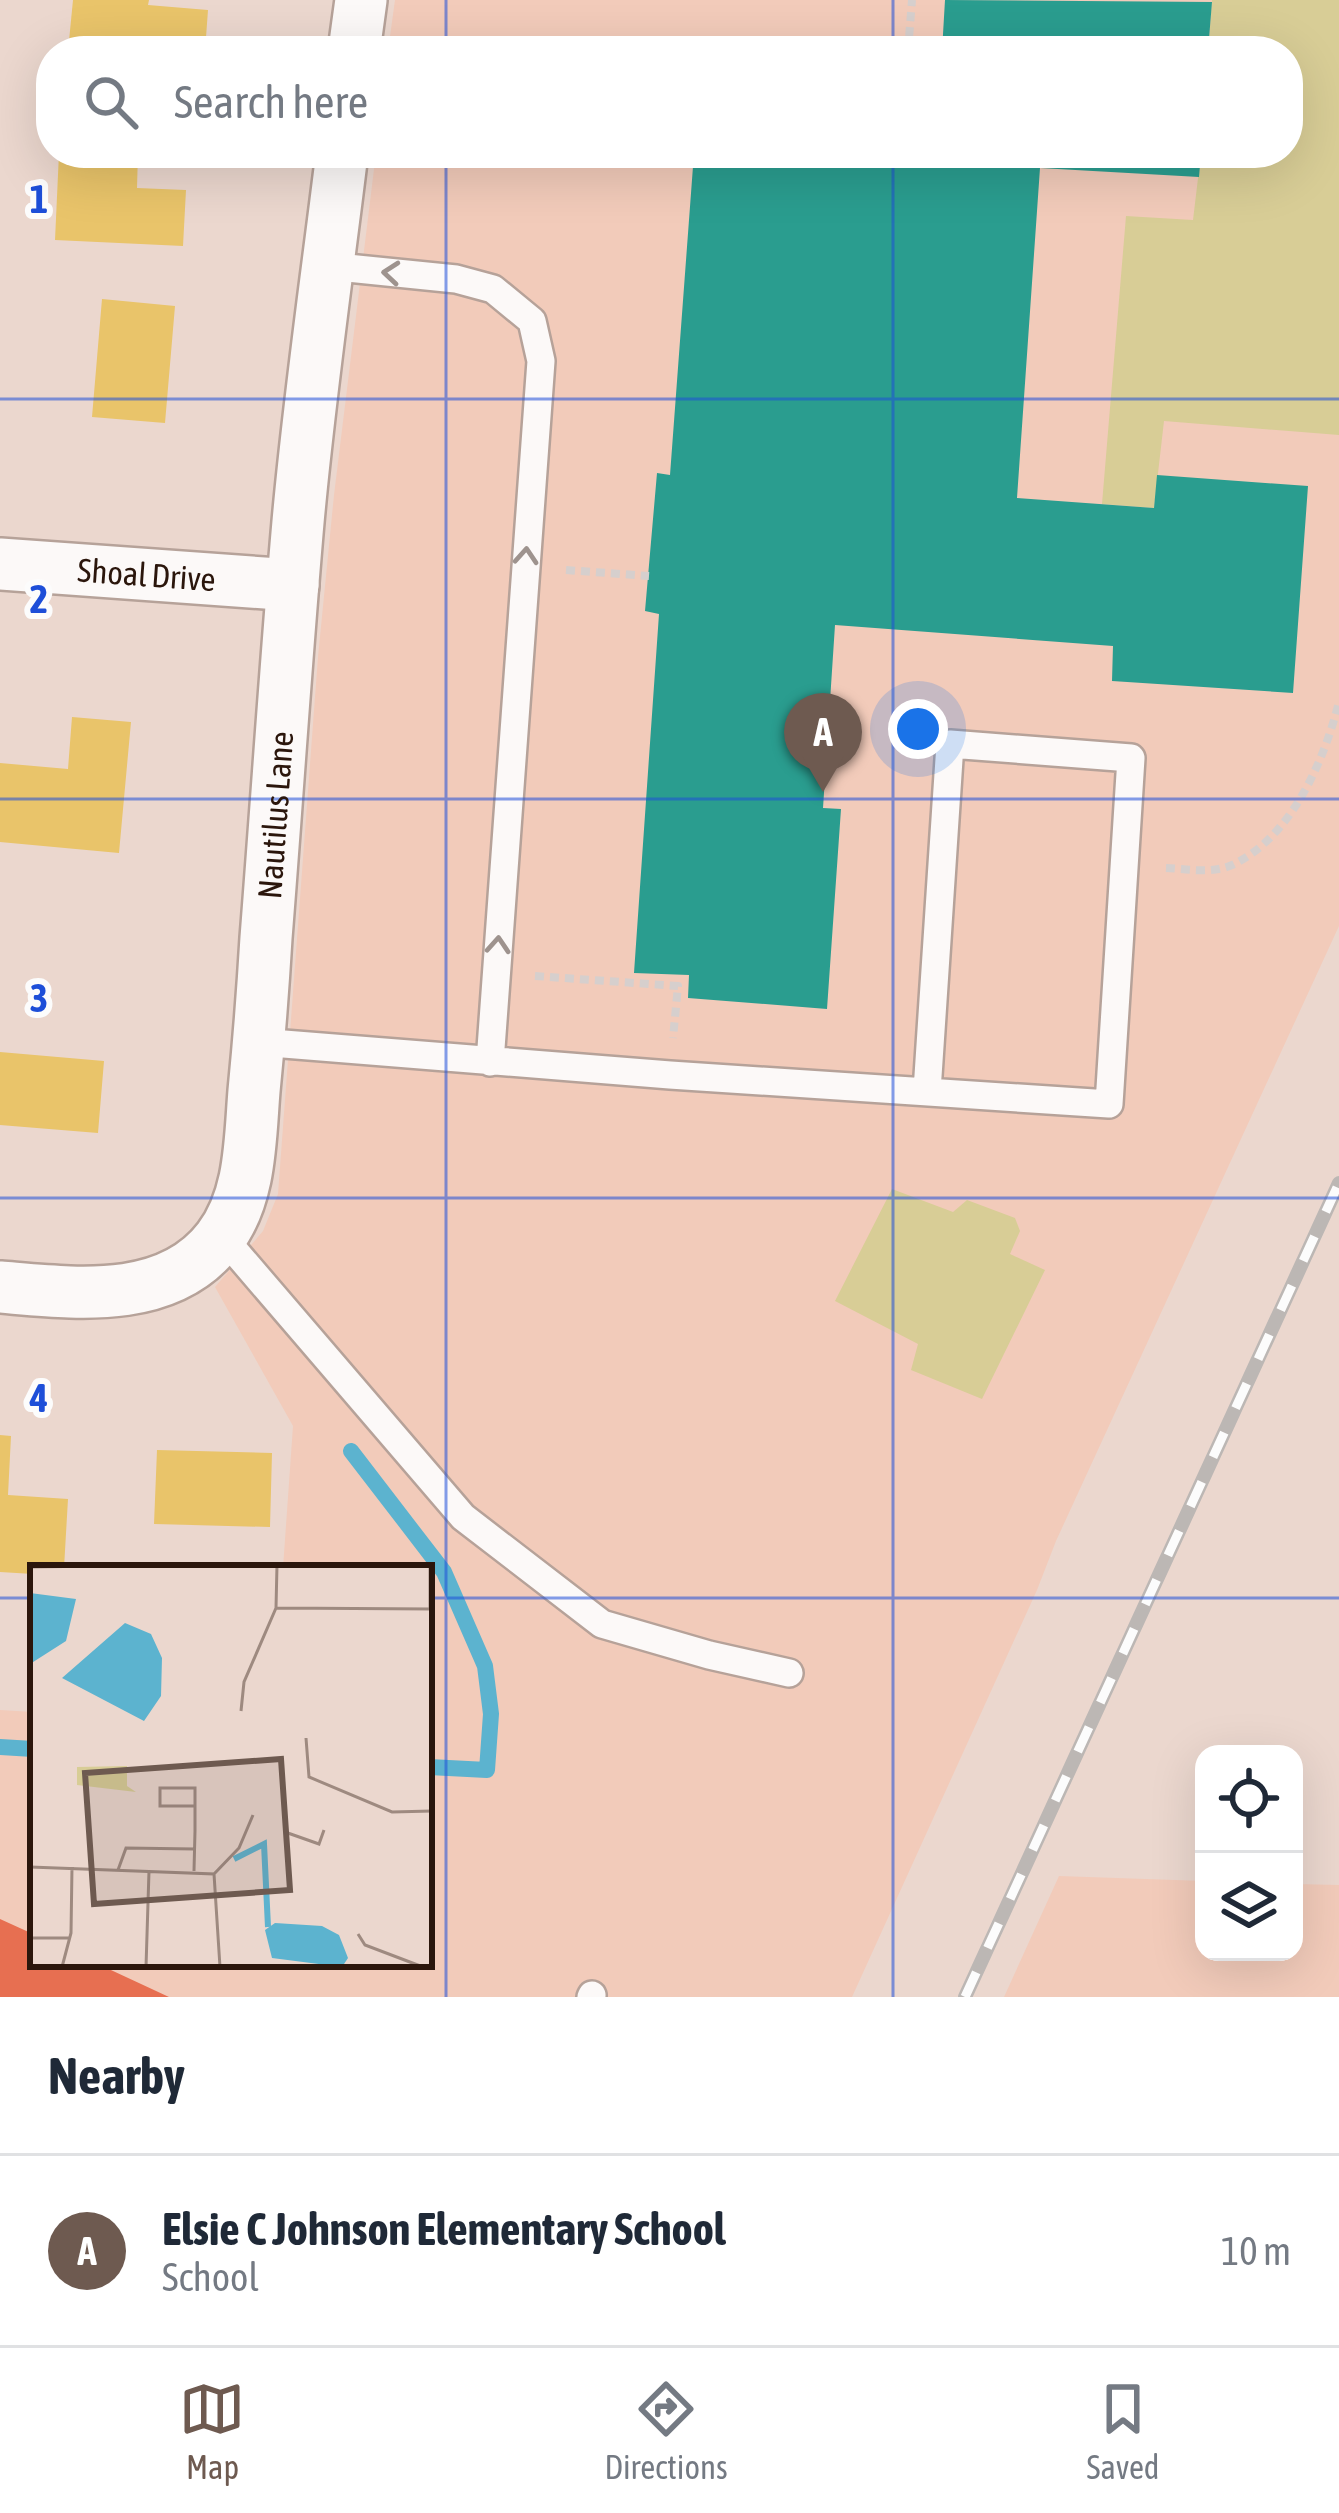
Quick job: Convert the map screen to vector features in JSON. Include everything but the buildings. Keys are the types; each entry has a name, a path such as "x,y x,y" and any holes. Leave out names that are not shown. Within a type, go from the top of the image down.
{"street":[{"path":"356,36 361,0"},
{"name":"Nautilus Lane","path":"0,1287 119,1291 180,1274 222,1236 246,1179 293,585 340,168"},
{"name":"Shoal Drive","path":"0,564 293,585"}],"lane":[{"path":"328,266 456,279 493,290 532,321 541,361 490,1062"},
{"path":"259,1042 670,1076 1109,1104 1131,758 950,743 927,1091"},
{"path":"222,1236 463,1517 602,1624 788,1673"}],"path":[{"path":"909,36 912,0"},
{"path":"564,570 649,576"},
{"path":"1124,866 1212,870 1231,865 1262,846 1304,795 1329,742 1339,702"},
{"path":"534,976 678,986 670,1076"}],"shaded area":[{"path":"395,0 1339,0 1339,926 852,1997 0,1997 0,1710 30,1712 30,1967 432,1967 432,1565 283,1565 293,1426 215,1287 263,1231 278,1194 318,657 374,168 1303,168 1303,36 390,36"},
{"path":"1212,0 1339,0 1339,435 1164,421 1154,508 1102,504 1126,216 1193,220 1199,168 1303,168 1303,36 1209,36"},
{"path":"892,1189 953,1212 967,1200 1015,1218 1020,1231 1010,1254 1045,1270 982,1399 911,1370 918,1344 835,1301"},
{"path":"1059,1876 1195,1881 1195,1961 1303,1961 1303,1884 1339,1885 1339,1997 1004,1997"}],"waterway":[{"path":"351,1451 444,1572 485,1666 491,1714 487,1770 432,1767"},
{"path":"0,1747 30,1749"}],"railway":[{"path":"965,1997 1339,1183"}],"place":[{"name":"Elsie C Johnson Elementary School","path":"823,792"}]}
